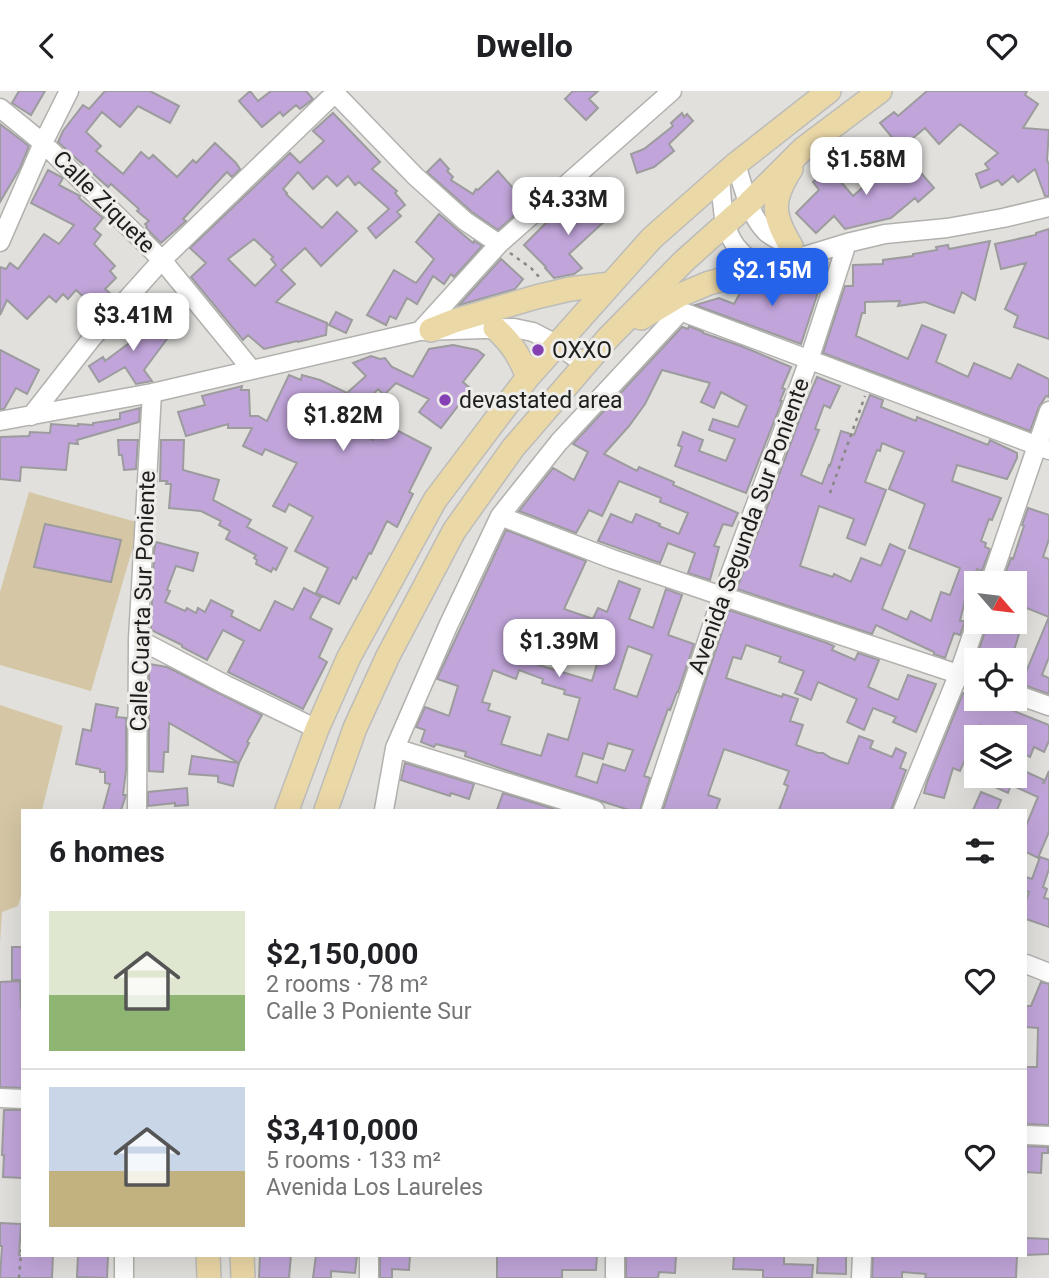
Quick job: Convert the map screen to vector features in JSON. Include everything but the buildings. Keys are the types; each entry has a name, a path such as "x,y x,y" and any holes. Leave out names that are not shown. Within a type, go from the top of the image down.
{"main road":[{"path":"287,809 317,729 349,657 436,500 528,377 652,238 728,171 829,91"},
{"path":"326,809 355,728 388,656 454,531 513,448 584,364 684,261 749,203 803,149 880,91"},
{"path":"801,251 777,220 776,208 781,184 803,149"},
{"path":"608,338 671,307 709,283 762,269"},
{"path":"425,331 570,289 610,284"},
{"path":"495,328 519,355 528,377"},
{"path":"208,1257 209,1278"},
{"path":"242,1257 243,1278"}],"street":[{"path":"0,242 69,91"},
{"path":"425,331 499,244 672,91"},
{"path":"31,416 92,338 162,260 334,92 415,176 465,221 499,244"},
{"name":"Calle Ziquete","path":"0,108 43,143 162,260 252,370"},
{"path":"728,171 767,233 801,251"},
{"path":"728,171 726,223 731,240 747,258 762,269 801,251 885,234 1003,218 1049,207"},
{"name":"Avenida Segunda Sur Poniente","path":"651,809 722,596 808,360 847,243"},
{"path":"384,809 395,748 500,516 671,307 1043,448"},
{"path":"0,421 152,393 425,331 514,328 533,332 584,364"},
{"name":"Calle Cuarta Sur Poniente","path":"137,809 138,639 152,393"},
{"path":"995,571 1043,448 1049,411"},
{"path":"500,516 612,559 964,675"},
{"path":"903,809 959,673 972,634"},
{"path":"138,639 317,729"},
{"path":"1027,698 1049,706"},
{"path":"395,748 591,809"},
{"path":"1027,964 1049,973"},
{"path":"0,1098 21,1099"},
{"path":"1027,1135 1049,1136"},
{"path":"124,1257 124,1278"},
{"path":"369,1257 369,1278"},
{"path":"615,1257 615,1278"},
{"path":"861,1278 862,1257"}],"path":[{"path":"499,244 531,268 547,286 570,289"},
{"path":"830,493 869,383"},
{"path":"19,1278 21,1254"}],"shaded area":[{"path":"29,492 140,523 91,691 0,665 0,592"},
{"path":"0,705 63,726 42,809 21,809 21,895 18,906 2,912 0,943"}],"place":[{"name":"OXXO","path":"538,350"},
{"name":"devastated area","path":"445,400"}]}
